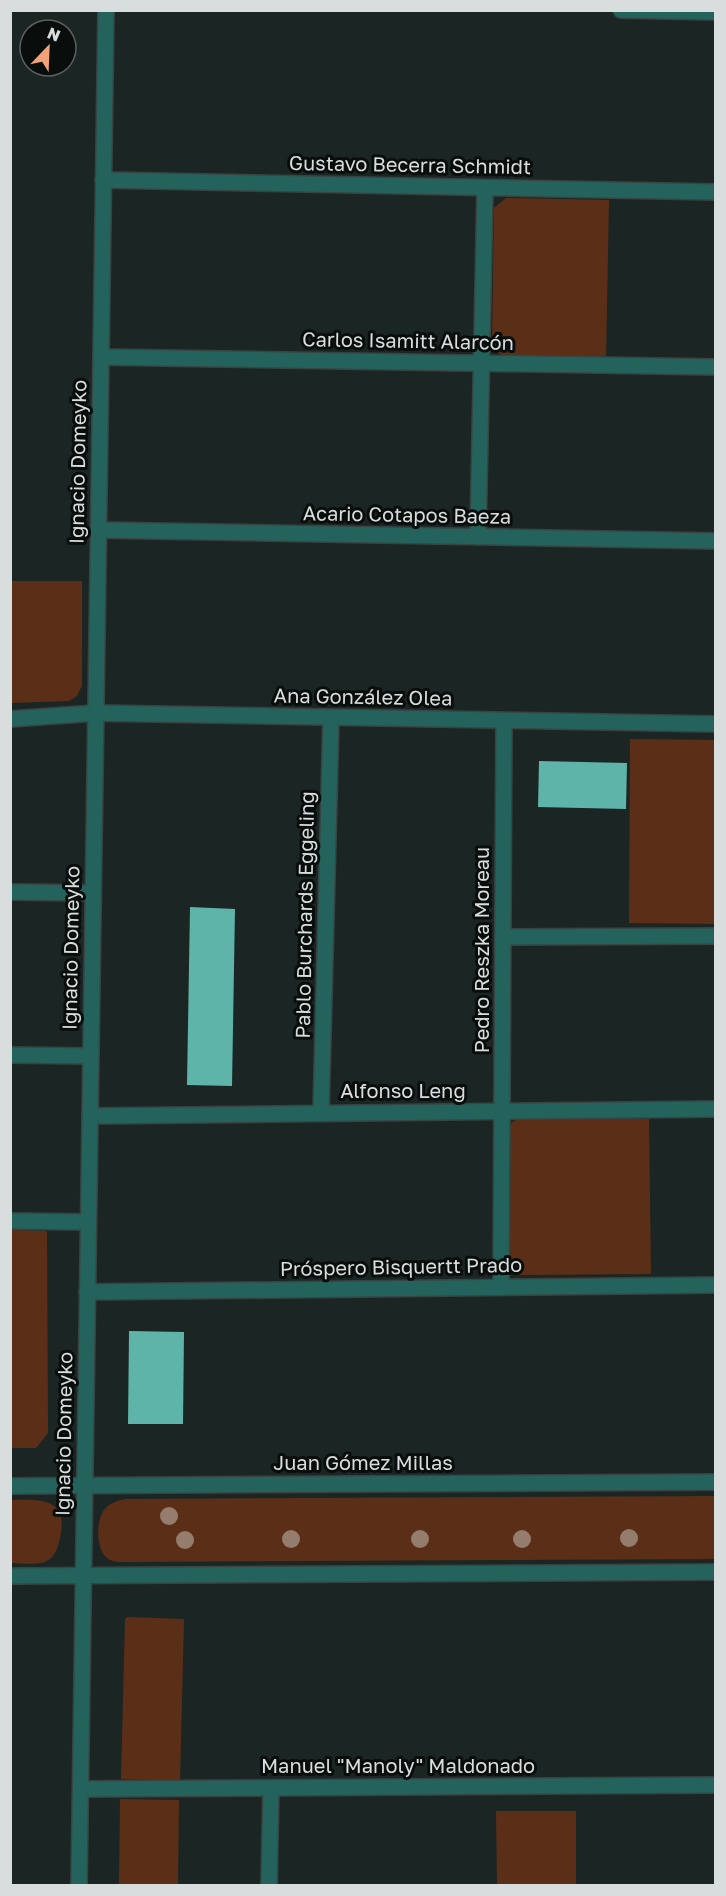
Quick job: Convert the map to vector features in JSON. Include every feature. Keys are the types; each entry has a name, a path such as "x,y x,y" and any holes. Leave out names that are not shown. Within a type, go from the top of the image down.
{"street":[{"name":"Ignacio Domeyko","path":"79,1886 106,10"},
{"path":"621,10 716,12"},
{"name":"Gustavo Becerra Schmidt","path":"103,180 716,192"},
{"path":"478,537 485,188"},
{"name":"Carlos Isamitt Alarcón","path":"101,357 716,367"},
{"name":"Acario Cotapos Baeza","path":"98,530 716,541"},
{"name":"Ana González Olea","path":"10,719 96,713 716,724"},
{"name":"Pablo Burchards Eggeling","path":"321,1113 331,718"},
{"name":"Pedro Reszka Moreau","path":"501,1287 504,721"},
{"path":"10,892 93,893"},
{"path":"503,937 716,936"},
{"path":"10,1055 91,1056"},
{"name":"Alfonso Leng","path":"90,1116 716,1109"},
{"path":"10,1221 88,1222"},
{"name":"Próspero Bisquertt Prado","path":"87,1292 716,1285"},
{"name":"Juan Gómez Millas","path":"10,1486 716,1482"},
{"path":"10,1576 716,1572"},
{"name":"Manuel \"Manoly\" Maldonado","path":"81,1789 716,1785"},
{"path":"269,1886 271,1788"}],"shaded area":[{"path":"506,198 609,200 606,359 504,356 496,352 492,345 494,208"},
{"path":"11,581 82,581 82,686 77,696 69,701 11,703"},
{"path":"630,739 715,740 715,924 629,923"},
{"path":"518,1119 649,1119 651,1274 520,1275 512,1272 508,1266 507,1131 511,1123"},
{"path":"11,1230 47,1231 48,1433 36,1448 11,1448"},
{"path":"715,1496 715,1559 119,1562 110,1560 103,1553 98,1534 104,1510 111,1504 125,1499"},
{"path":"11,1500 47,1502 59,1512 62,1520 60,1539 55,1553 47,1561 32,1564 11,1563"},
{"path":"127,1617 184,1619 180,1781 121,1779 125,1619"},
{"path":"120,1799 179,1800 178,1885 119,1885"},
{"path":"496,1811 576,1811 576,1885 497,1885"}],"building":[{"path":"539,761 627,763 626,809 538,807"},
{"path":"190,907 235,909 232,1086 187,1085"},
{"path":"129,1331 184,1332 183,1424 128,1424"}]}
